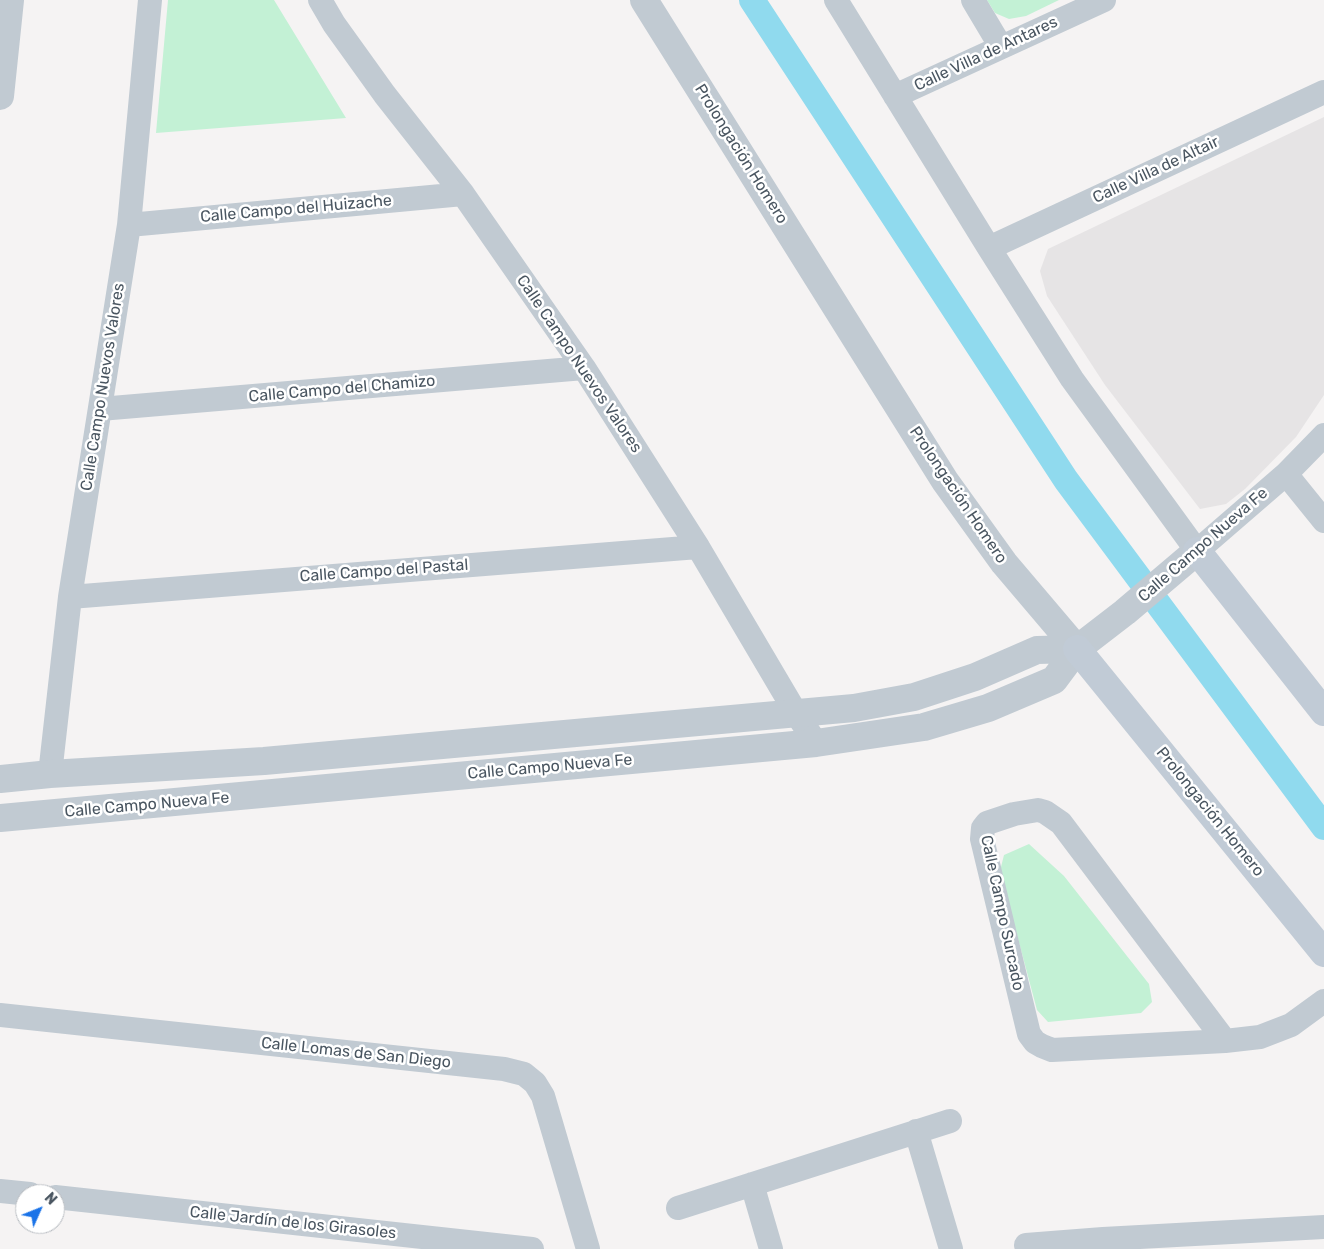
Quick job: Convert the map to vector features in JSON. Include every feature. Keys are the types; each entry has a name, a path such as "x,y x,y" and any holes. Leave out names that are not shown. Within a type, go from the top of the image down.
{"main road":[{"path":"1197,551 1324,712"},
{"name":"Prolongación Homero","path":"1077,649 1324,954"}],"street":[{"path":"0,96 10,0"},
{"name":"Calle Campo Nuevos Valores","path":"50,774 70,596 129,225 150,0"},
{"name":"Calle Campo Nuevos Valores","path":"320,0 334,24 385,95 463,194 584,368 698,547 796,713 816,743"},
{"name":"Prolongación Homero","path":"644,0 945,481 1004,563 1077,649"},
{"path":"836,0 1072,379 1197,551"},
{"path":"973,0 1001,47"},
{"name":"Calle Villa de Antares","path":"895,96 1104,0"},
{"name":"Calle Villa de Altair","path":"989,248 1324,92"},
{"name":"Calle Campo del Huizache","path":"129,225 463,194"},
{"name":"Calle Campo del Chamizo","path":"100,410 584,368"},
{"name":"Calle Campo Nueva Fe","path":"0,818 816,743 924,727 988,708 1054,680 1077,649 1125,612 1286,474 1324,435"},
{"path":"1286,474 1324,521"},
{"name":"Calle Campo del Pastal","path":"70,596 698,547"},
{"name":"Calle Campo Nueva Fe","path":"0,779 50,774 274,760 854,708 914,697 975,677 1037,650 1077,649"},
{"name":"Calle Campo Surcado","path":"1225,1041 1061,823 1052,816 1038,810 1014,814 987,822 983,828 982,839 1029,1034 1035,1042 1042,1046 1052,1050 1225,1041 1260,1037 1277,1031 1302,1018 1324,1001"},
{"name":"Calle Lomas de San Diego","path":"0,1015 485,1067 524,1074 536,1083 543,1096 588,1249"},
{"path":"678,1208 950,1121"},
{"path":"916,1132 951,1249"},
{"path":"752,1184 772,1249"},
{"path":"0,1191 15,1192"},
{"name":"Calle Jardín de los Girasoles","path":"65,1198 532,1249"},
{"path":"1026,1246 1104,1244 1324,1227"}],"shaded area":[{"path":"1324,117 1324,395 1296,437 1245,489 1226,504 1200,509 1105,385 1047,296 1040,271 1048,249"}],"green space":[{"path":"168,0 274,0 346,118 156,133"},
{"path":"987,0 1059,0 1026,16 1009,19 995,13"},
{"path":"1029,844 1064,876 1149,984 1152,1002 1141,1013 1048,1022 1037,1010 1000,871 1004,855"}],"waterway":[{"path":"752,0 1066,480 1324,827"}]}
